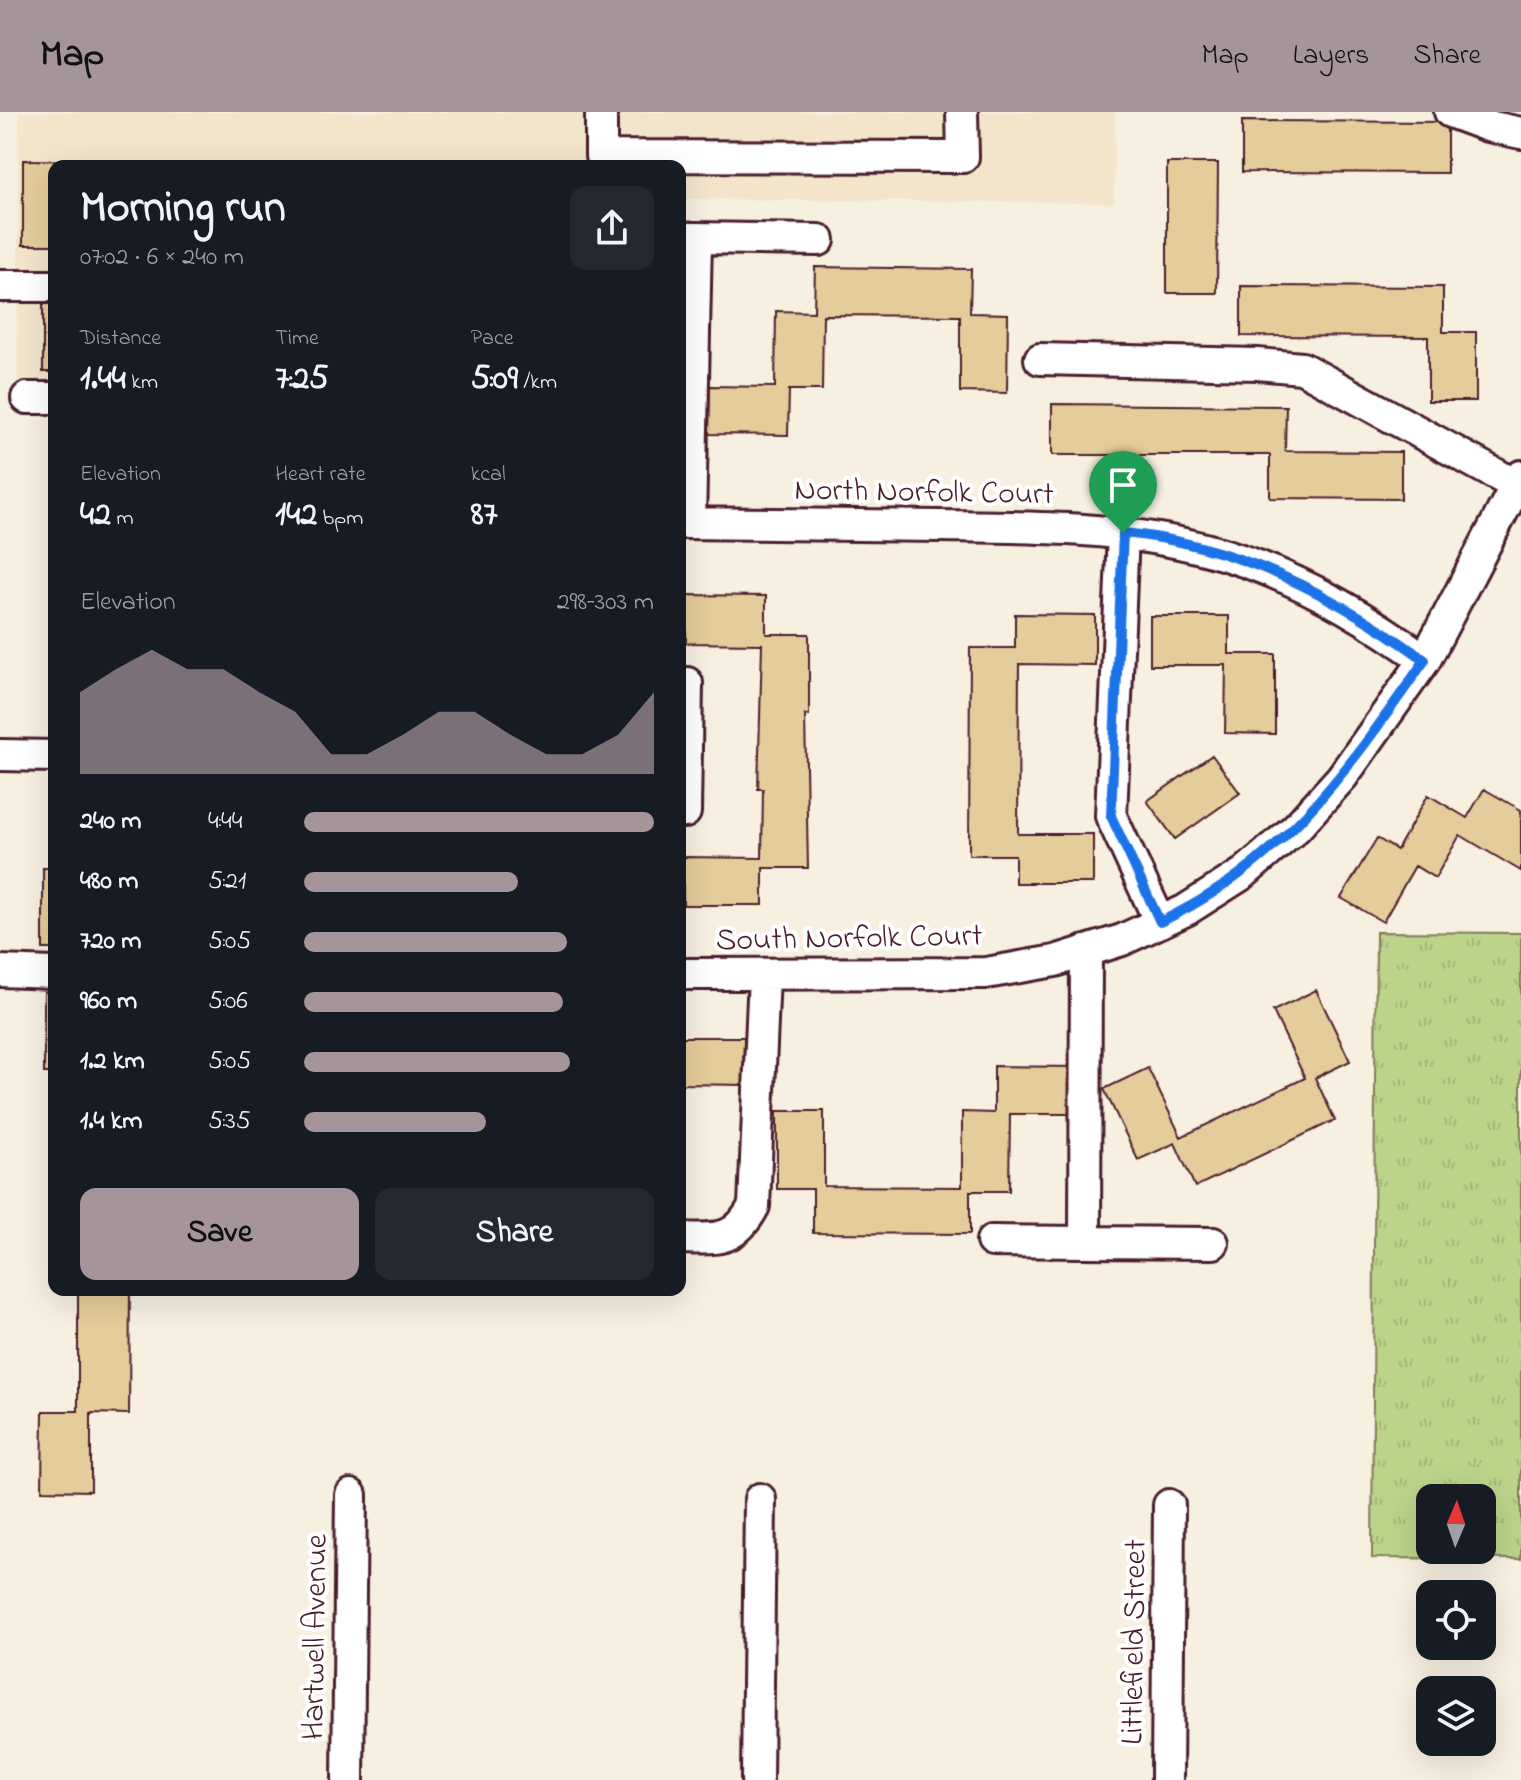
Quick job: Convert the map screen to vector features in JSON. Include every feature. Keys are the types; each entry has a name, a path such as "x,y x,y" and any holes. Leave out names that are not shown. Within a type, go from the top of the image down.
{"street":[{"path":"601,112 601,156 963,157 962,112"},
{"path":"1450,112 1488,126 1521,133"},
{"path":"686,428 688,238 819,240"},
{"path":"0,286 48,286"},
{"path":"1040,359 1257,364 1302,368 1519,483"},
{"name":"South Norfolk Court","path":"686,974 986,973 1055,961 1160,922 1244,873 1296,828 1342,777 1425,660 1519,483"},
{"name":"North Norfolk Court","path":"686,523 1056,527 1123,533 1206,549 1278,573 1345,607 1425,660"},
{"path":"1123,533 1111,816 1160,922"},
{"path":"686,683 686,748"},
{"path":"0,755 48,756"},
{"path":"1085,1242 1086,951"},
{"path":"0,971 48,973"},
{"path":"686,1238 721,1239 744,1225 754,1206 764,975"},
{"path":"992,1241 1213,1243"},
{"name":"Hartwell Avenue","path":"348,1780 351,1495"},
{"path":"757,1780 760,1499"},
{"name":"Littlefield Street","path":"1167,1780 1169,1505"}],"shaded area":[{"path":"19,112 1115,112 1114,203 686,199 686,160 48,160 48,384 17,383"}],"green space":[{"path":"1376,932 1521,933 1521,1559 1496,1559 1496,1484 1416,1484 1416,1558 1372,1558"}],"building":[{"path":"1242,121 1447,122 1447,173 1242,172"},
{"path":"23,160 48,160 48,245 23,245"},
{"path":"1167,163 1218,163 1217,293 1167,293"},
{"path":"815,267 971,269 970,313 1008,314 1007,393 960,392 960,316 823,315 822,390 789,390 788,435 709,434 710,386 775,387 776,311 814,312"},
{"path":"1241,286 1443,287 1443,332 1476,332 1476,401 1428,401 1428,337 1241,336"},
{"path":"43,304 48,304 48,372 43,372"},
{"path":"1052,404 1286,406 1285,451 1401,452 1401,499 1270,498 1270,455 1052,455"},
{"path":"686,595 766,596 766,634 809,634 809,715 805,715 808,868 763,868 763,905 686,905 686,857 762,858 763,789 758,789 762,644 686,643"},
{"path":"1015,614 1095,615 1095,665 1019,664 1018,834 1093,834 1093,883 1015,883 1015,855 969,855 970,648 1015,648"},
{"path":"1150,616 1229,616 1229,654 1275,654 1275,734 1225,733 1226,665 1150,665"},
{"path":"1212,755 1240,793 1175,839 1147,801"},
{"path":"1484,789 1521,810 1521,871 1460,835 1435,878 1415,866 1383,922 1341,898 1377,838 1397,850 1428,795 1467,818"},
{"path":"43,868 48,868 48,949 43,949"},
{"path":"1316,990 1350,1061 1315,1078 1335,1120 1195,1187 1175,1143 1138,1160 1104,1089 1148,1068 1181,1137 1305,1078 1273,1011"},
{"path":"44,992 48,992 48,1073 44,1073"},
{"path":"686,1037 744,1037 743,1085 686,1084"},
{"path":"994,1066 1074,1067 1074,1114 1010,1114 1009,1191 970,1191 970,1234 813,1233 813,1189 777,1189 777,1111 824,1111 824,1186 962,1187 962,1112 994,1113"},
{"path":"78,1296 130,1296 129,1414 91,1413 91,1491 42,1490 43,1411 78,1411"}],"route":[{"path":"1123,533 1206,549 1278,573 1384,630 1425,660 1342,777 1296,828 1244,873 1186,910 1160,922 1111,816 1123,533"}]}
